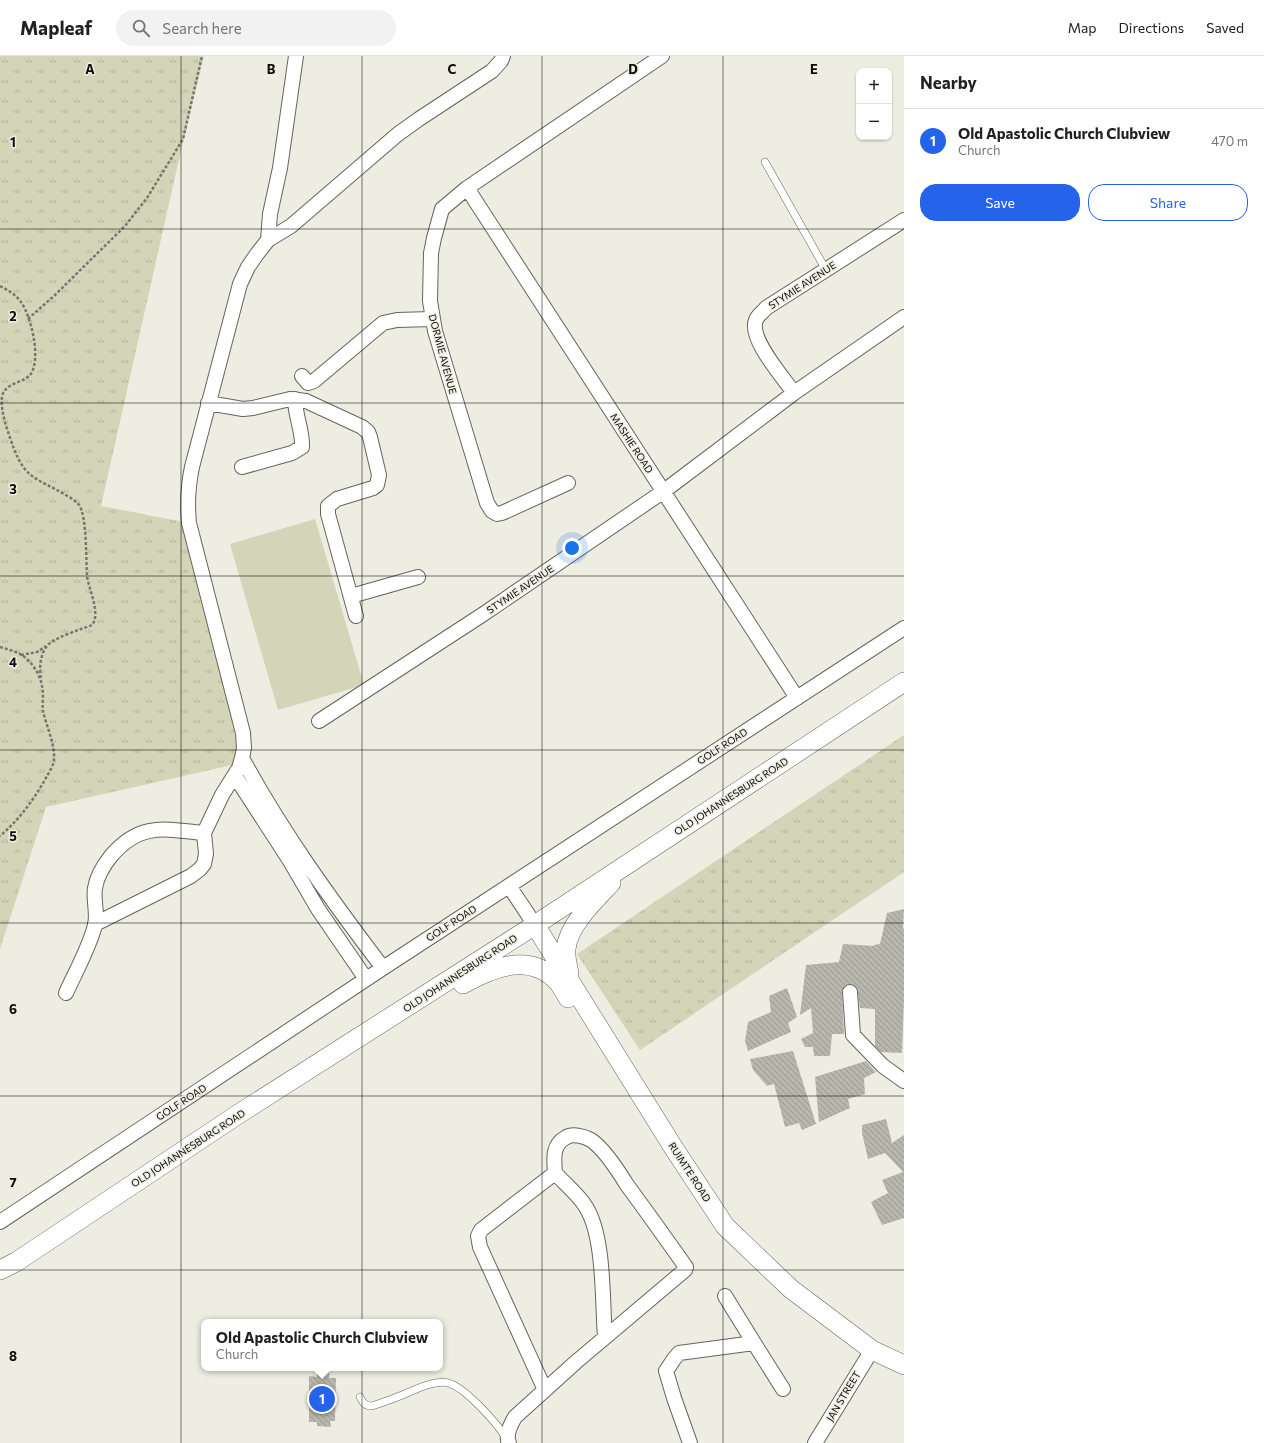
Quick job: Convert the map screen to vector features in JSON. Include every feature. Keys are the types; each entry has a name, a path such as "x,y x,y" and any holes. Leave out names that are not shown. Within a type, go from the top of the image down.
{"main road":[{"name":"OLD JOHANNESBURG ROAD","path":"0,1275 8,1266 238,1115 535,925 904,682"},
{"path":"570,980 565,950 568,936 576,923 597,898 630,863"},
{"name":"RUIMTE ROAD","path":"535,925 654,1117 725,1226 791,1289 872,1350 904,1364"},
{"path":"388,1019 403,1015 429,1004 476,977 494,969 512,965 531,965 545,972 558,983 615,1067 654,1117"}],"street":[{"path":"268,240 270,214 280,168 296,56"},
{"path":"95,924 191,876 200,869 205,861 204,833 222,795 235,776 242,758 243,733 189,523 188,489 208,403 240,284 248,267 268,240 291,226 398,134 492,71 501,61 503,56"},
{"name":"DORMIE AVENUE","path":"568,483 502,513 497,514 492,511 487,503 478,478 432,319 430,301 434,238 442,210 467,188 662,56"},
{"name":"MASHIE ROAD","path":"467,188 797,698"},
{"path":"270,214 291,226"},
{"name":"STYMIE AVENUE","path":"794,393 758,343 754,330 756,319 766,308 904,220"},
{"name":"STYMIE AVENUE","path":"319,721 482,615 664,491 794,393 904,317"},
{"path":"302,376 308,383 314,381 383,323 396,320 432,319"},
{"path":"208,403 243,409 295,399 306,401 362,427 368,432 379,475 376,485 373,488 337,499 328,506 328,514 356,616"},
{"path":"242,467 292,453 302,447 302,434 295,411 295,399"},
{"path":"351,596 418,578"},
{"name":"GOLF ROAD","path":"0,1222 366,979 904,628"},
{"path":"242,758 260,791 300,853 383,968"},
{"path":"235,776 290,861 318,909 366,979"},
{"path":"66,993 86,949 95,924 95,890 98,877 105,864 121,846 142,832 160,829 204,833"},
{"path":"508,886 535,925"},
{"path":"850,992 853,1035 883,1066 904,1081"},
{"path":"508,1441 511,1424 515,1417 605,1337 683,1272 686,1267 611,1162 592,1140 583,1136 568,1136 560,1140 556,1147 554,1159 555,1173 585,1205 594,1227 600,1253 605,1337"},
{"path":"545,1390 480,1247 478,1236 481,1230 555,1173"},
{"path":"725,1296 783,1388"},
{"path":"690,1443 681,1421 666,1371 679,1353 754,1343"},
{"name":"JAN STREET","path":"815,1443 872,1350"}],"lane":[{"path":"765,162 826,270"},
{"path":"360,1397 364,1404 372,1406 429,1384 441,1382 451,1384 457,1387 472,1400 497,1424 508,1441"}],"path":[{"path":"28,319 55,295 125,226 147,198 183,139 202,56"},
{"path":"0,286 13,293 22,303 33,334 36,352 30,375 9,387 2,395 2,408 20,463 28,473 43,484 70,498 80,506 82,512 87,575 96,613 95,622 92,625 60,637 37,652 21,654"},
{"path":"0,836 9,828 32,801 42,786 54,760 54,750 43,710 40,671 41,661 48,645"},
{"path":"0,647 21,654 32,664 41,679"}],"green space":[{"path":"0,56 204,56 177,168 101,506 189,523 241,763 46,807 0,949"},
{"path":"315,519 364,685 278,710 230,544"},
{"path":"904,735 904,872 640,1050 577,954"}],"building":[{"path":"904,909 904,999 902,1053 881,1052 875,1046 875,1009 860,1008 857,988 850,984 845,985 842,992 844,1034 832,1034 830,1056 814,1056 813,1047 805,1047 801,1039 813,1033 811,1008 800,1015 806,965 839,962 843,944 874,946 880,944 887,913"},
{"path":"787,988 797,1017 788,1023 791,1032 748,1051 745,1041 748,1022 771,1012 769,996"},
{"path":"793,1051 816,1124 802,1130 799,1123 785,1127 774,1084 767,1086 753,1070 750,1059"},
{"path":"866,1061 876,1072 864,1078 865,1094 848,1099 850,1108 819,1122 815,1077"},
{"path":"886,1119 892,1143 904,1135 904,1218 882,1225 871,1202 888,1193 882,1180 903,1172 885,1153 868,1159 862,1133 862,1125"},
{"path":"317,1371 329,1371 329,1378 336,1378 335,1421 330,1421 331,1427 317,1426 317,1422 309,1422 309,1376 317,1377"}],"place":[{"name":"Old Apastolic Church Clubview","path":"322,1399"}]}
